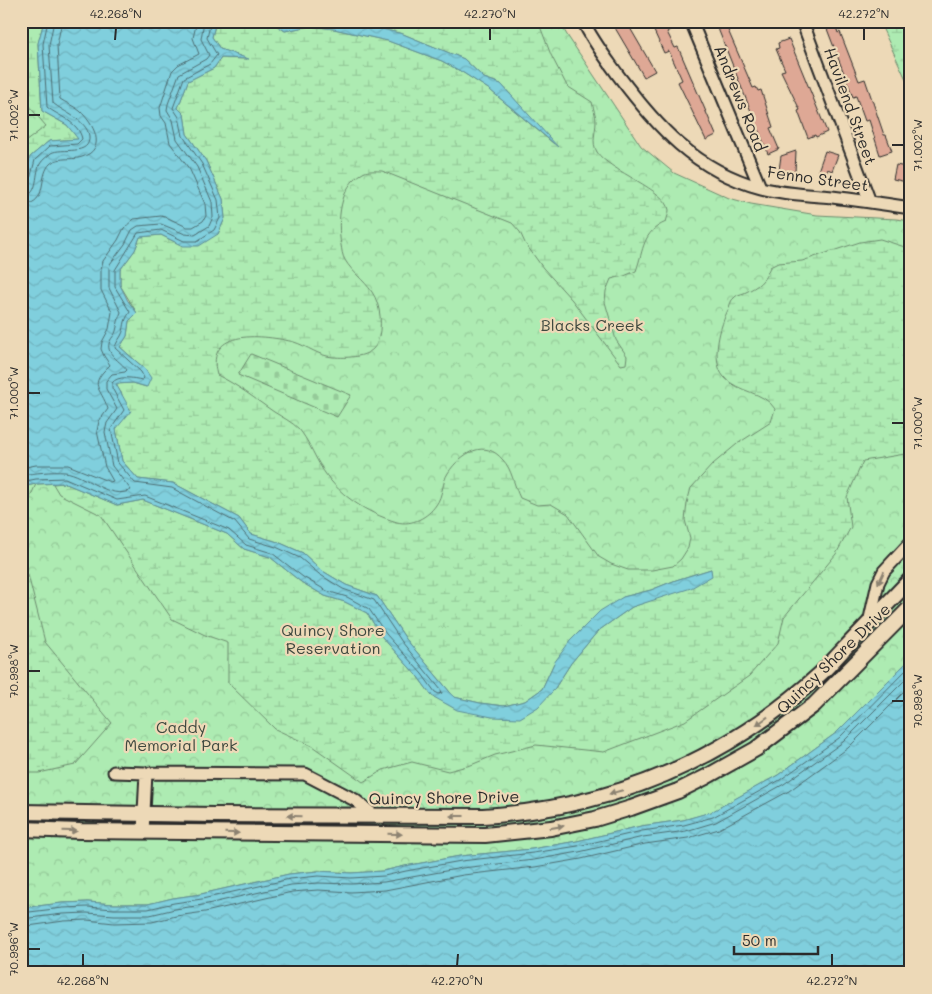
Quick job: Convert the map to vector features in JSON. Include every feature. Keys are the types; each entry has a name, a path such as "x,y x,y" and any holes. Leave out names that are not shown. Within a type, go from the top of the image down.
{"main road":[{"name":"Quincy Shore Drive","path":"21,812 483,816 510,815 572,805 629,789 681,768 706,756 758,724 819,675 911,579"},
{"name":"Quincy Shore Drive","path":"21,829 485,835 551,828 595,819 678,791 756,749 814,705 911,608"}],"street":[{"name":"Fenno Street","path":"583,21 600,50 659,127 681,146 720,171 760,187 784,192 911,208"},
{"name":"Andrews Road","path":"692,21 760,187"},
{"name":"Havilend Street","path":"802,21 870,202"},
{"path":"869,623 878,583 884,571 911,542"},
{"path":"114,772 305,774 355,800 375,816"},
{"path":"143,832 146,773"}],"green space":[{"path":"21,21 44,21 38,44 67,125 30,157 21,196"},
{"path":"21,21 44,21 38,44 42,111 67,125 79,139 49,141 30,157 21,196 21,154 25,142 46,126 29,106 21,42"},
{"name":"Quincy Shore Reservation","path":"216,21 270,21 285,31 464,59 403,34 348,21 559,21 641,146 674,173 729,198 751,204 817,215 911,221 911,658 836,733 778,775 712,812 683,820 641,826 532,849 460,856 383,871 351,873 318,871 289,874 148,904 88,902 21,908 21,487 36,484 64,483 214,68"},
{"name":"Blacks Creek","path":"216,21 270,21 285,31 310,26 334,29 388,41 442,61 462,72 490,90 554,144 501,84 484,78 464,59 403,34 348,21 538,21 551,55 567,86 592,102 596,119 594,141 597,152 613,166 659,195 669,210 666,222 658,226 648,236 636,271 611,279 606,291 605,302 616,340 627,356 626,364 621,365 572,300 543,268 512,223 382,171 365,172 355,179 344,195 339,225 340,236 345,260 369,288 377,303 380,331 374,348 370,352 358,356 333,357 282,339 253,337 240,338 228,342 219,349 215,360 217,375 299,429 334,485 363,508 397,522 414,522 424,517 433,509 438,501 446,477 453,466 466,454 481,449 489,450 496,453 506,464 520,498 537,505 551,504 568,514 599,557 628,570 652,570 673,566 681,559 688,548 690,538 685,520 691,488 713,464 737,444 771,422 775,409 758,395 730,382 720,370 717,353 718,343 722,324 732,300 737,295 757,286 766,276 770,267 778,263 802,261 860,242 880,239 911,249 911,453 863,461 847,497 851,527 836,554 784,617 778,643 749,676 685,721 604,752 536,745 495,755 471,765 448,771 412,762 383,770 363,782 312,746 275,729 228,683 228,643 205,635 172,619 101,515 59,494 53,484 64,483 117,505 143,500 227,534 244,549 270,557 301,582 325,596 345,602 367,613 382,637 418,677 432,696 492,717 553,691 571,663 598,631 632,607 655,599 711,569 651,590 623,597 554,663 542,689 525,701 504,706 480,703 454,697 406,639 377,596 346,585 321,570 303,553 278,542 251,534 239,518 173,483 138,479 122,461 116,429 122,394 115,384 133,383 146,387 145,369 120,347 127,336 129,321 137,313 120,285 120,270 135,250 140,237 161,235 183,246 218,234 225,218 223,199 206,161 187,134 184,114 178,108 188,81 214,68 221,58 247,59 220,49 212,37"},
{"path":"879,21 911,21 911,90"},
{"path":"251,354 351,395 337,417 238,375"},
{"path":"36,484 21,518 21,487"},
{"path":"21,547 45,642 112,723 75,765 39,773 21,773"}],"water":[{"path":"44,21 216,21 212,37 220,49 249,59 221,58 214,68 188,81 178,108 184,114 187,134 206,161 223,199 225,218 218,234 199,246 183,246 161,235 140,237 135,250 120,270 120,285 137,313 129,321 127,336 120,347 145,369 151,378 147,387 133,383 116,384 131,411 116,429 122,461 138,479 173,483 239,518 251,534 278,542 303,553 321,570 346,585 377,596 406,639 454,697 480,703 504,706 525,701 542,689 554,663 570,641 600,611 623,597 651,590 711,569 712,576 691,588 632,607 598,631 571,663 553,691 538,707 520,718 492,717 457,710 432,696 418,677 382,637 367,613 345,602 325,596 301,582 270,557 244,549 227,534 143,500 117,505 64,483 36,484 21,487 21,196 30,157 49,141 78,139 67,125 42,111 38,43"},
{"path":"270,21 348,21 403,34 464,59 484,78 501,84 558,147 490,90 442,61 388,41 334,29 310,26 285,31"},
{"path":"911,658 911,973 21,973 21,908 88,902 148,904 289,874 318,871 351,873 383,871 460,856 532,849 641,826 683,820 711,812 778,775 836,733"}],"building":[{"path":"611,21 626,21 655,71 644,77"},
{"path":"652,21 667,21 671,29 667,32 675,48 678,47 716,135 706,140 678,82 682,80 669,51 664,53 654,31 656,30"},
{"path":"715,21 724,21 753,88 756,87 758,91 761,90 773,127 770,128 779,149 768,154"},
{"path":"824,21 834,21 859,81 865,79 884,135 886,135 892,151 880,155 869,120 865,121 856,96 853,97"},
{"path":"789,39 827,132 816,137 815,135 808,138 798,111 800,110 781,71 785,70 776,49 779,48 778,43"},
{"path":"796,151 795,172 779,170 781,156"},
{"path":"825,151 838,155 832,171 828,169 826,173 818,171"},
{"path":"896,165 911,168 911,183 893,179"}],"park label":[{"name":"Caddy Memorial Park","path":"181,735"}]}
